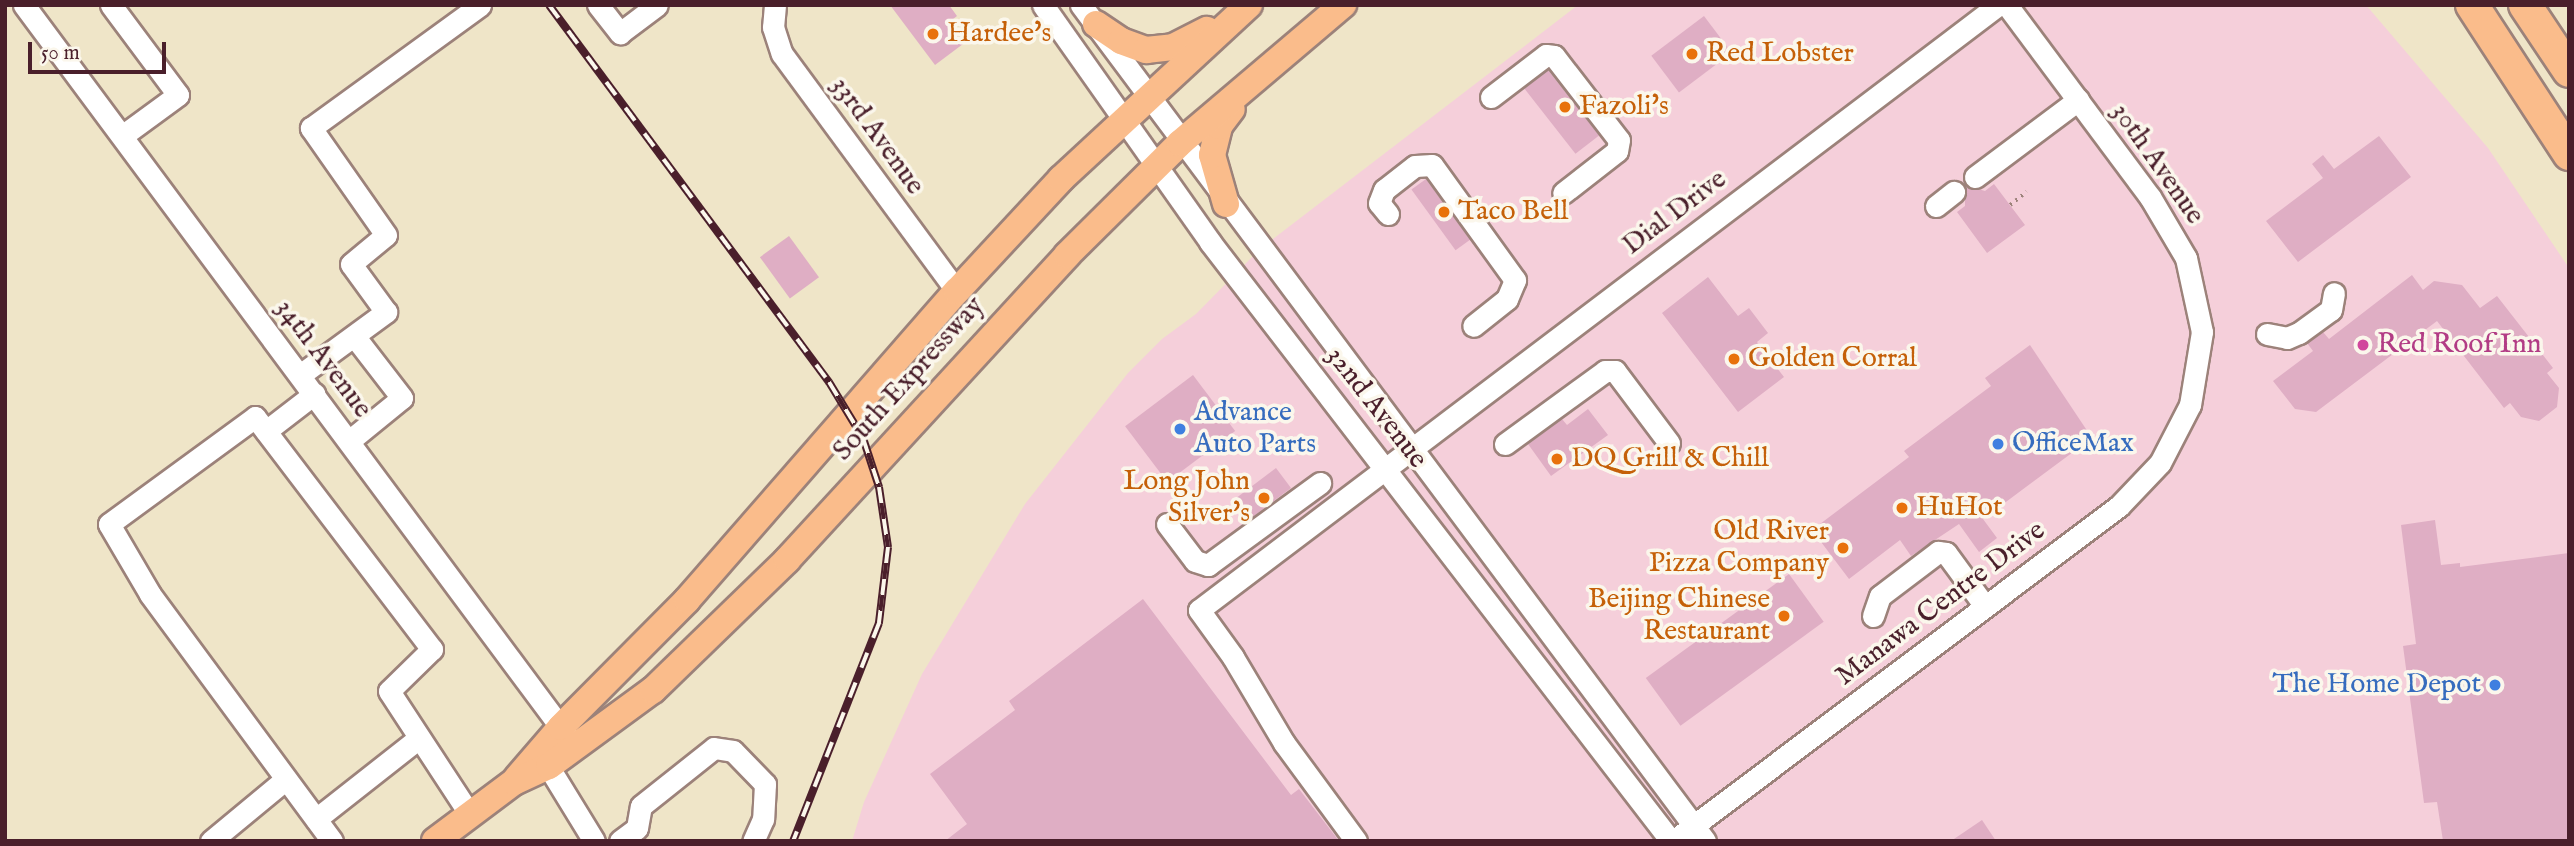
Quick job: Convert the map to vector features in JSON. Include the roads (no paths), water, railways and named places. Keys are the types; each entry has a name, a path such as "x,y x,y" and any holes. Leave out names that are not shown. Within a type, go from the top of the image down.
{"highway":[{"path":"2472,5 2569,154"},
{"path":"2525,5 2569,71"},
{"path":"2546,5 2569,35"}],"main road":[{"name":"South Expressway","path":"568,737 653,690 787,560 1003,320 1156,167 1257,76 1343,5"},
{"name":"South Expressway","path":"435,841 544,759 568,737 957,291 1125,117 1247,7"},
{"path":"1088,15 1134,47 1159,51 1247,7"},
{"path":"1226,204 1214,169 1213,141 1257,76"}],"street":[{"name":"34th Avenue","path":"24,5 568,737"},
{"path":"111,5 178,95 122,136"},
{"path":"300,375 386,312 351,264 386,235 311,128 480,5"},
{"path":"598,5 620,33 657,5"},
{"name":"33rd Avenue","path":"775,5 773,27 782,54 957,291"},
{"name":"32nd Avenue","path":"1043,5 1125,117 1156,167 1672,841"},
{"name":"Dial Drive","path":"1356,841 1284,743 1233,657 1199,610 1997,5"},
{"name":"30th Avenue","path":"2007,5 2164,216 2186,258 2201,316 2199,377"},
{"name":"32nd Avenue","path":"1088,15 1149,94 1226,204 1700,832"},
{"path":"1491,97 1550,55 1557,58 1604,120 1619,141 1617,151 1563,192"},
{"path":"1975,177 2078,100"},
{"path":"1388,214 1379,203 1384,190 1415,166 1432,165 1515,280 1507,299 1473,326"},
{"path":"1936,205 1954,192"},
{"path":"2267,334 2287,338 2299,333 2331,310 2334,293"},
{"path":"349,441 402,398 354,335"},
{"path":"1505,444 1605,371 1615,371 1669,443"},
{"name":"Manawa Centre Drive","path":"1672,841 1700,832 1984,605 2139,487 2177,435 2199,377"},
{"path":"266,431 314,394"},
{"path":"332,841 150,594 108,524 255,417 432,649 389,691 470,815"},
{"path":"1167,524 1195,561 1208,565 1320,483"},
{"path":"1873,616 1880,596 1938,552 1946,553 1984,605"},
{"path":"316,819 419,737"},
{"path":"635,836 641,806 714,748 733,751 765,784 763,819 753,841"},
{"path":"544,759 594,841"},
{"path":"211,841 286,779"}],"railway":[{"path":"549,5 829,382 863,438 879,487 888,547 879,623 793,841"}],"place":[{"name":"Hardee's","path":"933,34"},
{"name":"Red Lobster","path":"1692,54"},
{"name":"Fazoli's","path":"1565,107"},
{"name":"Taco Bell","path":"1444,212"},
{"name":"Red Roof Inn","path":"2363,345"},
{"name":"Golden Corral","path":"1734,359"},
{"name":"Advance Auto Parts","path":"1180,429"},
{"name":"OfficeMax","path":"1998,444"},
{"name":"DQ Grill & Chill","path":"1557,459"},
{"name":"Long John Silver's","path":"1264,498"},
{"name":"HuHot","path":"1902,508"},
{"name":"Old River Pizza Company","path":"1843,548"},
{"name":"Beijing Chinese Restaurant","path":"1784,616"},
{"name":"The Home Depot","path":"2495,685"}]}
